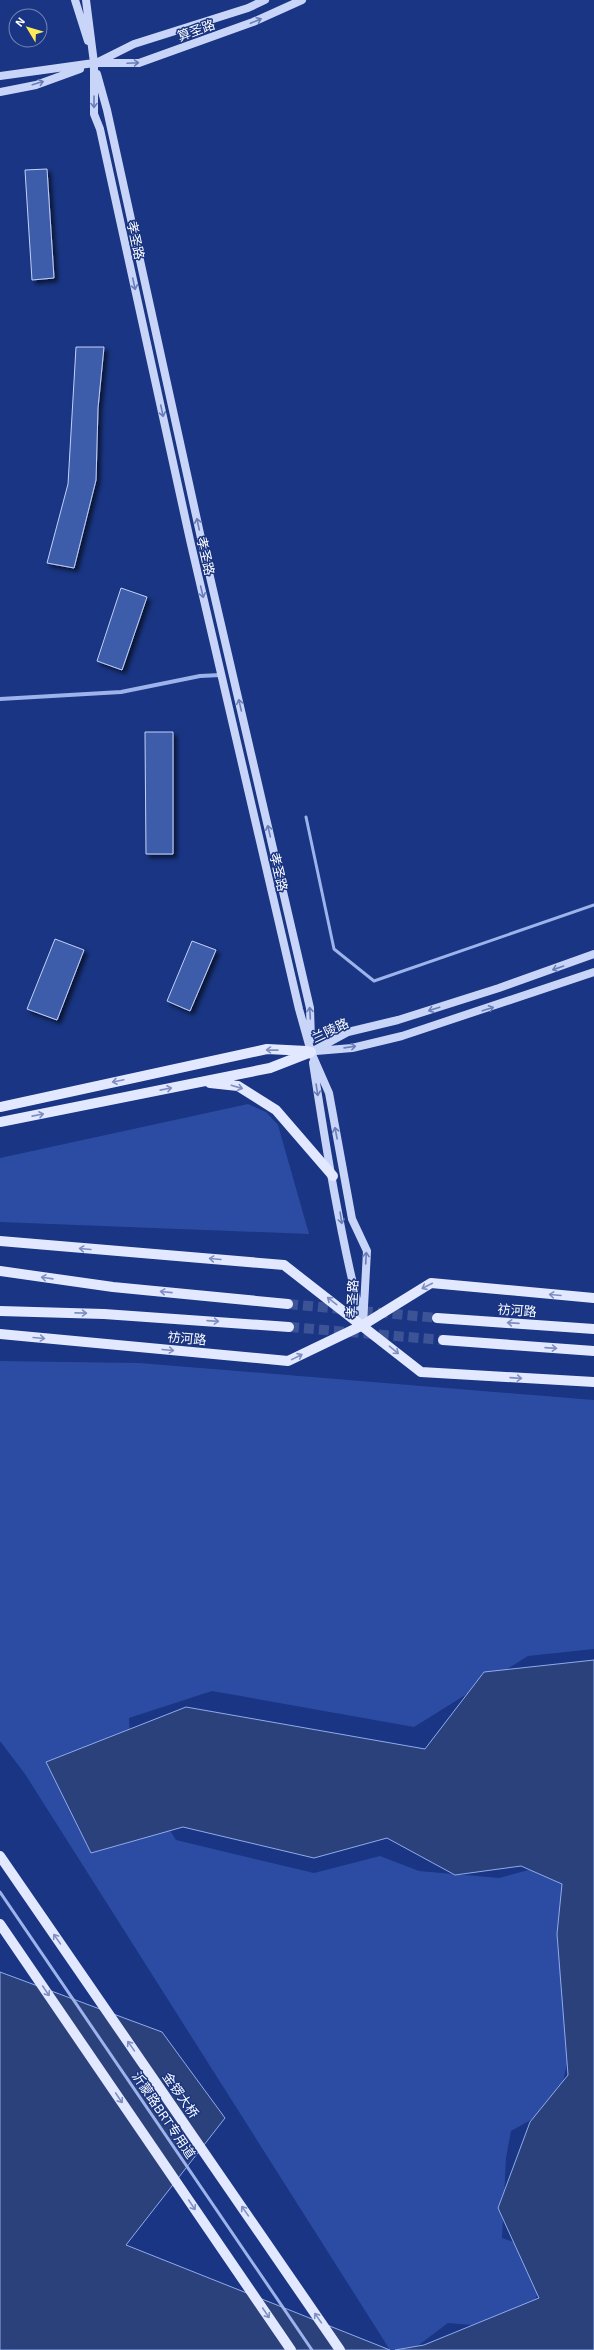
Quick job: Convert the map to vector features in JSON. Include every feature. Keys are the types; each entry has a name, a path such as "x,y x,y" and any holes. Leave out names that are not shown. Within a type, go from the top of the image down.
{"main road":[{"name":"孝圣路","path":"75,0 107,110 201,538 310,1008 311,1052 329,1093 352,1219 367,1251 363,1325"},
{"name":"孝圣路","path":"86,0 94,63 94,114 100,129 221,675 299,1009 311,1052 345,1253 363,1325"},
{"name":"算圣路","path":"0,92 36,85 94,63 134,44 248,8 265,0"},
{"name":"算圣路","path":"0,76 94,63 139,63 253,22 302,0"},
{"name":"兰陵路","path":"311,1052 348,1032 405,1018 499,988 594,954"},
{"name":"兰陵路","path":"311,1052 352,1048 402,1036 594,972"},
{"path":"0,1107 267,1049 311,1052"},
{"path":"0,1122 270,1068 311,1052"},
{"path":"198,1082 238,1086 276,1110 333,1176"},
{"path":"0,1242 284,1265 422,1372 594,1382"},
{"path":"0,1271 113,1287 288,1304"},
{"name":"祊河路","path":"0,1334 288,1361 363,1325 431,1283 594,1298"},
{"name":"祊河路","path":"0,1311 104,1314 289,1327"},
{"name":"祊河路","path":"438,1318 594,1329"},
{"path":"443,1340 594,1351"},
{"name":"金锣大桥","path":"0,1856 340,2350"},
{"path":"0,1924 291,2350"}],"street":[{"path":"0,699 121,692 200,676 221,675"}],"lane":[{"path":"306,817 334,949 374,981 594,905"},
{"name":"沂蒙路BRT专用道","path":"0,1892 312,2350"}],"shaded area":[{"path":"248,1104 266,1112 278,1125 309,1234 0,1222 0,1158"},
{"path":"0,1361 139,1363 594,1400 594,1649 528,1656 414,1727 212,1691 129,1718 132,1769 176,1840 314,1873 380,1856 419,1871 499,1878 547,1865 573,1878 584,1986 558,2105 511,2131 506,2158 502,2238 529,2247 548,2263 531,2312 496,2327 448,2323 412,2350 390,2350 25,1774 0,1741"},
{"path":"594,1660 594,2350 395,2350 424,2345 539,2298 498,2208 530,2122 568,2075 557,1934 562,1884 521,1866 455,1875 387,1838 314,1858 183,1827 91,1853 46,1762 186,1707 425,1749 484,1672"},
{"path":"0,1972 162,2032 225,2118 126,2245 390,2350 0,2350"}],"building":[{"path":"47,169 54,278 32,280 25,170"},
{"path":"76,347 104,347 98,408 96,480 74,568 47,563 68,484"},
{"path":"121,588 147,597 122,670 97,661"},
{"path":"145,732 173,732 173,854 146,854"},
{"path":"55,939 84,950 57,1020 27,1009"},
{"path":"192,941 216,950 190,1011 167,1001"}],"tunnel":[{"path":"288,1304 437,1318"},
{"path":"289,1327 443,1340"}]}
